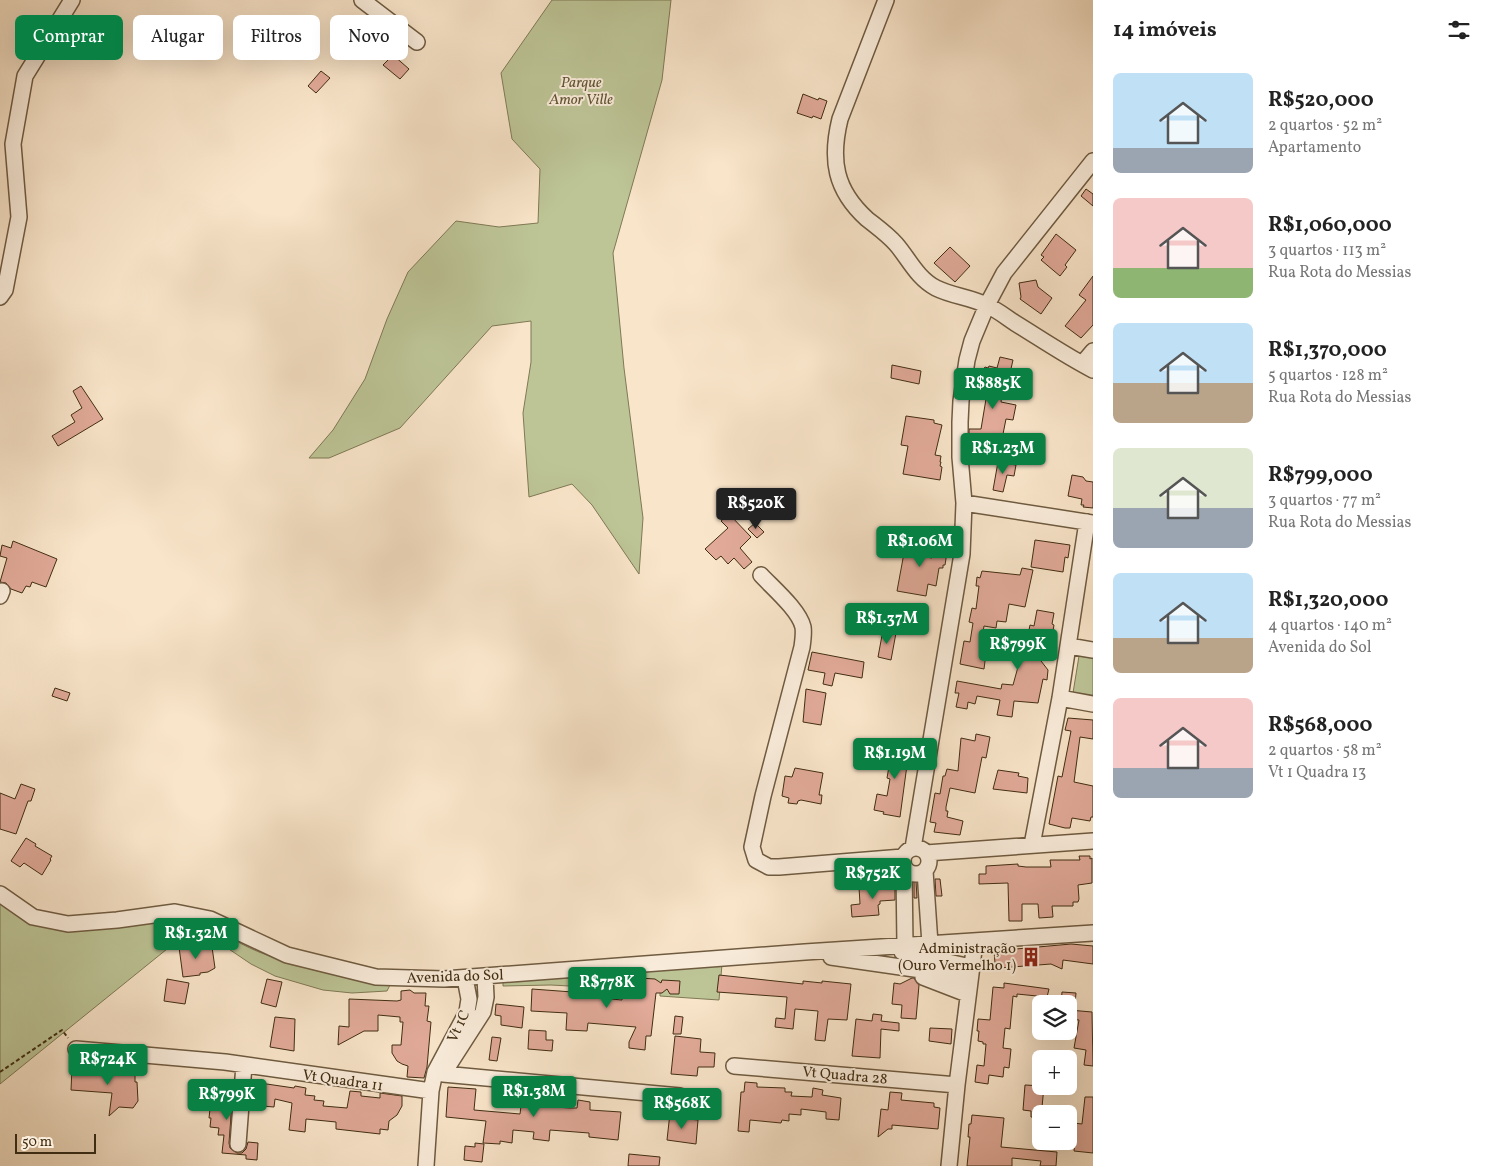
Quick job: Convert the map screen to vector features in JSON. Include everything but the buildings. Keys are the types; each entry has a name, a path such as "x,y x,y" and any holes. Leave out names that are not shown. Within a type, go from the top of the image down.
{"street":[{"path":"0,296 5,290 19,217 13,144 25,76 72,0"},
{"path":"362,0 417,42"},
{"path":"886,0 840,119 835,143 835,161 838,178 843,190 855,208 886,233 921,278 949,294 987,305 1088,367 1093,351"},
{"path":"905,946 912,857 962,554 964,503 960,457 962,394 967,360 972,341 987,305 1004,273 1093,161"},
{"path":"964,503 1090,523 1032,845"},
{"path":"761,575 798,615 804,636 762,796 752,847 756,860 769,867 779,867 1093,841"},
{"path":"1069,646 1093,650"},
{"path":"1060,698 1093,704"},
{"path":"912,857 929,859 929,865 925,871 914,875 908,872 912,857"},
{"path":"925,871 930,944"},
{"name":"Avenida do Sol","path":"0,894 33,917 68,924 175,912 210,919 287,955 376,977 444,980 805,952 1093,933"},
{"path":"949,1166 967,994 975,942"},
{"path":"854,949 908,953 971,972"},
{"path":"805,952 880,965 971,972"},
{"path":"880,965 928,979 967,994"},
{"path":"426,1166 436,1080 483,1012 486,997 485,977"},
{"name":"Vt 1C","path":"436,1080 467,1012 469,999 465,978"},
{"path":"467,1012 483,1012"},
{"name":"Vt Quadra 11","path":"76,1049 244,1065 436,1080 680,1096"},
{"path":"238,1144 244,1065"},
{"name":"Vt Quadra 28","path":"734,1066 957,1085"}],"path":[{"path":"0,1072 62,1030 76,1049"}],"green space":[{"name":"Parque Amor Ville","path":"552,0 671,0 662,80 613,253 624,368 643,518 639,574 592,505 572,484 529,497 523,413 531,362 531,321 492,326 400,428 329,458 309,458 333,430 365,379 387,319 408,272 456,221 499,227 538,223 540,169 512,139 501,73"},
{"path":"1079,656 1093,658 1093,696 1073,693"},
{"path":"0,898 38,921 94,929 185,920 195,922 259,952 291,963 340,976 390,985 387,991 352,993 323,990 275,976 251,964 214,939 193,928 0,1084"},
{"path":"722,964 719,1000 660,996 660,991 551,985 503,986 503,981"}],"place":[{"name":"Administração (Ouro Vermelho 1)","path":"1031,957"}]}
